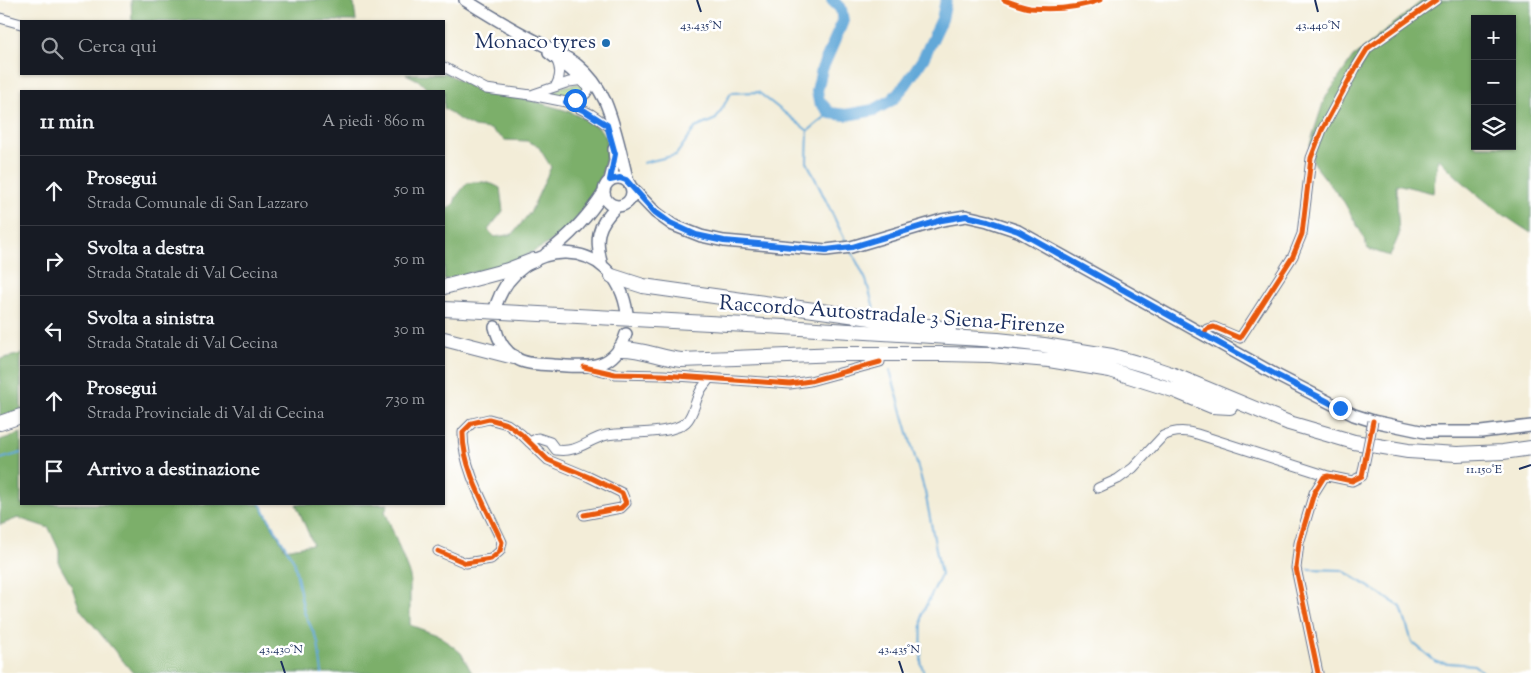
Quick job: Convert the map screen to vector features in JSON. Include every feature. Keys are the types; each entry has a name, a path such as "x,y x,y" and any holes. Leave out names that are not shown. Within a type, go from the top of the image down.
{"highway":[{"path":"445,287 508,270 538,258"},
{"path":"607,271 631,283 643,286 937,327 1089,345 1144,358 1170,374"},
{"name":"Raccordo Autostradale 3 Siena-Firenze","path":"445,308 998,340 1044,345 1103,354 1128,360 1170,374 1289,423 1369,445 1408,451 1457,454 1503,452 1531,448"},
{"name":"Raccordo Autostradale 3 Siena-Firenze","path":"445,317 934,345 1055,355 1132,370 1170,383 1293,433 1363,452 1452,462 1505,460 1531,456"},
{"path":"445,339 514,357"},
{"path":"617,353 634,349 681,360 831,354 990,355 1049,360 1110,370 1176,391 1212,406 1230,407"},
{"path":"0,422 20,416"},
{"path":"0,431 20,425"}],"main road":[{"path":"465,0 580,67 597,87 633,192 630,200 604,219 599,230 598,250 607,271 623,296 627,313"},
{"path":"496,305 502,290 511,277 522,267 538,258 575,230 594,207 610,180 615,154 610,123 586,83 561,57"},
{"path":"610,180 620,178 630,185 655,212 676,226 706,238 783,248 826,250 852,247 942,220 966,216 988,221 1018,231 1340,408 1373,421 1425,432 1481,432 1531,426"},
{"path":"604,192 609,203 620,206 638,206 655,212"},
{"path":"538,258 567,253 577,254 587,256 607,271"},
{"path":"495,327 503,346 514,357 530,363 584,367 600,364 617,353 626,334"}],"street":[{"path":"1204,334 1207,329 1214,327 1240,338 1243,334 1293,256 1302,234 1311,158 1322,130 1355,69 1368,48 1436,0"},
{"path":"0,18 20,24"},
{"path":"555,87 559,79 561,57"},
{"path":"445,68 486,89 531,94 566,102 610,123"},
{"path":"531,94 555,87 586,83 582,97 566,102"},
{"path":"617,353 616,369 623,374"},
{"path":"584,367 623,374 802,383 880,362"},
{"path":"529,442 538,438 550,442 556,450 566,451 586,445 604,436 679,427 688,421 700,391 710,378"},
{"path":"438,551 466,564 491,559 500,551 502,542 469,469 463,445 463,432 472,424 489,419 507,424 548,460 622,493 626,503 621,508 584,515"},
{"path":"1098,488 1118,479 1133,468 1164,436 1169,433 1183,431 1328,476 1352,481 1362,476 1373,421"},
{"path":"1318,673 1296,568 1299,543 1314,492 1324,477 1328,476"}],"green space":[{"path":"131,0 349,0 354,4 356,20 132,20"},
{"path":"1423,0 1531,0 1531,233 1482,198 1438,158 1433,193 1396,184 1399,235 1390,256 1368,249 1344,202 1313,163 1310,144 1324,100 1353,57"},
{"path":"445,73 482,93 530,100 568,111 600,129 606,138 608,152 599,184 588,203 567,230 544,246 515,261 445,280 445,210 454,204 456,197 467,183 484,182 500,188 503,211 488,230 495,237 513,234 531,211 551,167 538,146 527,141 505,140 490,129 474,127 460,120 445,109 445,90 428,90 418,80 408,75 445,75"},
{"path":"578,84 584,89 583,92 570,98 548,94 562,87"},
{"path":"20,354 20,410 0,417 0,359"},
{"path":"20,433 20,505 261,505 285,549 313,544 296,505 388,505 385,511 410,576 410,625 440,636 461,653 472,673 133,673 80,609 71,585 59,564 59,550 49,528 18,518 0,525 0,440"}],"waterway":[{"path":"832,0 841,9 843,21 822,69 817,91 819,101 830,113 846,115 874,110 892,100 906,84 923,59 942,19 946,0"},
{"path":"643,163 676,155 695,128 716,119 731,93 758,92 808,131 830,113"},
{"path":"808,131 807,162 847,244"},
{"path":"852,252 866,280 874,308"},
{"path":"890,370 925,492 941,575 922,614 921,664 924,673"},
{"path":"0,459 20,453"},
{"path":"261,505 294,561 304,612 318,642 322,673"},
{"path":"1309,569 1342,570 1401,607 1412,642 1436,662 1474,665 1484,673"}],"cycle path":[{"path":"1004,0 1017,5 1048,9 1075,7 1100,0"},
{"path":"1204,334 1207,329 1214,327 1240,338 1293,256 1302,234 1311,158 1322,130 1355,69 1368,48 1436,0"},
{"path":"584,367 615,374 663,375 790,384 810,381 880,362"},
{"path":"438,551 466,563 491,559 500,551 502,542 471,474 467,460 463,432 472,423 489,419 507,424 521,434 548,460 622,493 626,503 621,508 584,515"},
{"path":"1318,673 1296,568 1299,543 1314,493 1324,477 1328,476 1352,481 1362,476 1373,421"}],"place":[{"name":"Monaco tyres","path":"606,43"}],"route":[{"path":"575,100 566,102 598,118 607,125 615,154 610,180 623,178 655,212 673,225 690,233 724,241 783,248 826,250 852,247 942,220 966,216 988,221 1018,231 1276,375 1340,408"}]}
